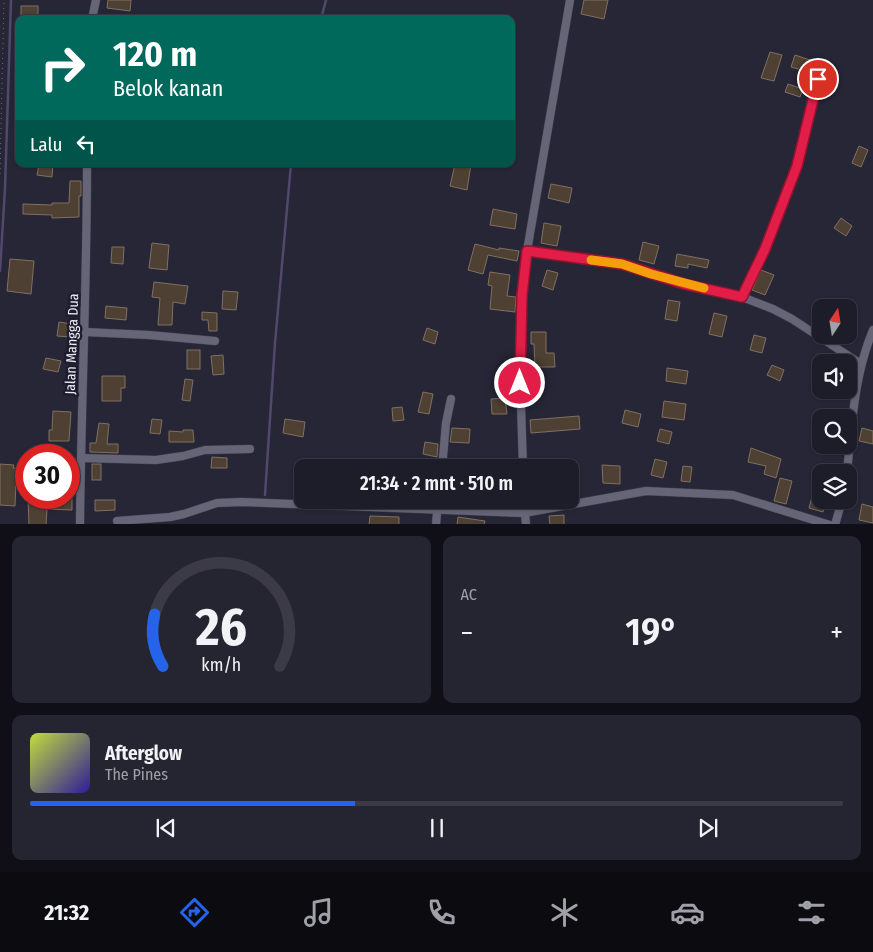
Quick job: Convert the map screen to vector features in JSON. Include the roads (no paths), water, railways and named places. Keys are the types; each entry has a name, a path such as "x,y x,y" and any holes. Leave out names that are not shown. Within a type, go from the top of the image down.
{"street":[{"path":"93,15 96,0"},
{"path":"523,459 520,373 522,295 527,251 570,0"},
{"path":"742,297 765,249 797,166 818,79"},
{"name":"Jalan Mangga Dua","path":"80,524 87,167"},
{"path":"527,251 622,264 676,281 742,297 792,319 861,364"},
{"path":"848,464 853,412 861,364 873,330"},
{"path":"85,332 215,341"},
{"path":"443,459 446,423 451,399"},
{"path":"81,458 156,460 205,450 250,449"},
{"path":"117,521 170,517 218,503 241,502 524,513 646,491 733,495 830,524"},
{"path":"524,509 526,524"},
{"path":"835,524 839,509"},
{"path":"436,524 437,510"}],"waterway":[{"path":"0,271 5,188 11,0"},
{"path":"322,15 326,0"},
{"path":"265,495 275,343 291,167"}]}
